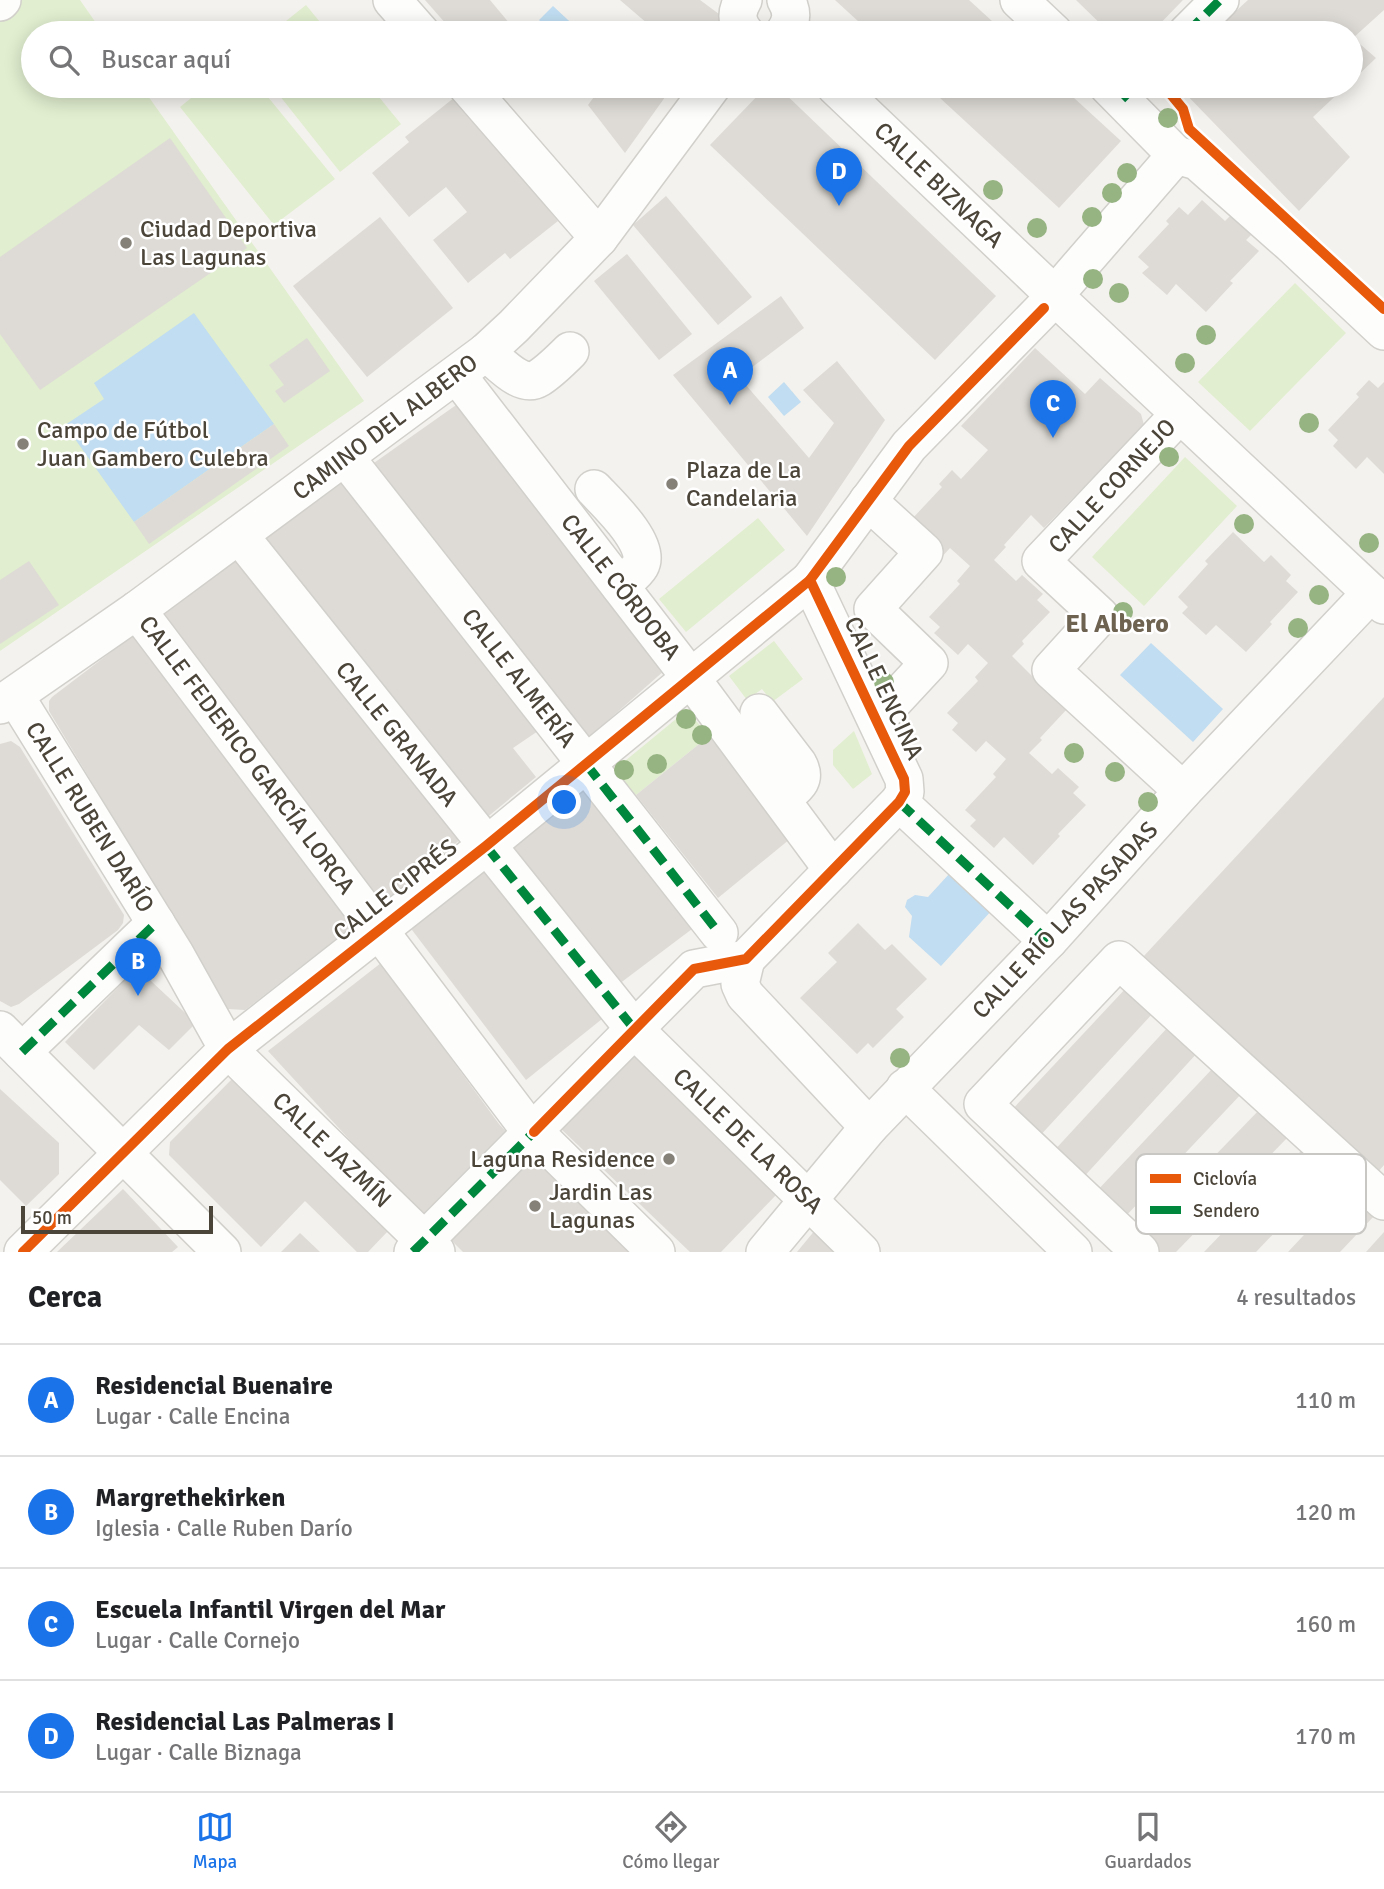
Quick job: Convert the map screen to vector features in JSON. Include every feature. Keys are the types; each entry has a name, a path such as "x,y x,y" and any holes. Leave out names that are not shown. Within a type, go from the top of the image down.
{"street":[{"path":"392,0 410,21"},
{"path":"738,21 738,10 743,0"},
{"path":"786,0 791,10 790,21"},
{"path":"1020,0 1042,21"},
{"path":"1199,21 1220,0"},
{"path":"477,98 599,238"},
{"name":"CAMINO DEL ALBERO","path":"7,700 137,610 486,352 599,238 703,98"},
{"name":"CALLE BIZNAGA","path":"848,98 1378,599"},
{"path":"1129,98 1177,155 1198,161 1384,331"},
{"path":"810,580 909,446 1054,295 1177,155"},
{"path":"486,352 516,376 527,381 538,379 570,351"},
{"name":"CALLE CÓRDOBA","path":"457,375 690,677 833,870"},
{"name":"CALLE CORNEJO","path":"1180,414 1041,561 1100,616 1051,670 1183,791"},
{"name":"CALLE ALMERÍA","path":"345,457 719,933"},
{"path":"594,489 638,540 642,552 640,566 620,586"},
{"path":"868,501 924,552 873,609 929,663 877,719"},
{"name":"CALLE GRANADA","path":"239,535 635,1030"},
{"name":"CALLE CIPRÉS","path":"23,1252 228,1049 486,846 810,580"},
{"name":"CALLE ENCINA","path":"810,580 904,779 905,792 899,802"},
{"name":"CALLE RÍO LAS PASADAS","path":"765,1252 869,1127 1048,941 1183,791 1378,599"},
{"name":"CALLE FEDERICO GARCÍA LORCA","path":"137,610 523,1121 656,1252"},
{"name":"CALLE RUBEN DARÍO","path":"7,700 156,923 228,1049"},
{"path":"759,713 803,773 801,781 781,799"},
{"path":"869,1127 745,995 740,984 746,959 899,802 1048,941"},
{"path":"156,923 11,1041 222,1252"},
{"path":"425,1248 694,969 746,959"},
{"path":"1140,1252 983,1104 1119,960 1332,1154"},
{"name":"CALLE DE LA ROSA","path":"635,1030 861,1252"},
{"name":"CALLE JAZMÍN","path":"228,1049 425,1248"},
{"path":"905,1088 1073,1252"},
{"path":"1366,1185 1384,1201"}],"green space":[{"name":"Ciudad Deportiva Las Lagunas","path":"12,0 80,0 95,21 21,21 21,98 149,98 364,401 0,651 0,10"},
{"path":"306,5 319,21 286,21"},
{"path":"191,98 269,98 335,179 274,225 180,107"},
{"path":"281,98 380,98 401,124 340,172"},
{"path":"1295,283 1346,333 1250,431 1198,382"},
{"path":"1185,457 1237,506 1144,606 1092,557"},
{"path":"758,518 785,550 686,632 659,599"},
{"path":"774,641 803,679 772,702 762,689 747,700 729,676"},
{"path":"687,710 709,736 636,795 614,770"},
{"path":"854,731 872,774 853,789 833,765 833,750"}],"water":[{"path":"553,6 569,21 540,21"},
{"path":"194,313 274,424 134,522 65,425 104,399 94,383"},
{"path":"784,382 801,402 784,416 768,397"},
{"path":"1151,643 1223,709 1193,742 1120,675"},
{"path":"950,873 992,910 941,966 909,937 912,916 905,907 907,900 915,895 928,897"}],"building":[{"path":"425,0 490,0 508,21 443,21"},
{"path":"620,0 700,0 723,17 720,21 644,21"},
{"path":"835,0 969,0 992,21 858,21"},
{"path":"1076,0 1183,0 1163,21 1098,21"},
{"path":"1248,0 1384,0 1384,10 1363,29 1363,21 1225,21"},
{"path":"1363,47 1376,58 1363,70"},
{"path":"456,98 558,221 510,259 505,253 468,283 433,240 467,212 446,187 409,217 372,173 409,142 405,137"},
{"path":"593,98 664,98 625,153 588,105"},
{"path":"755,98 790,98 996,296 935,360 710,145"},
{"path":"940,98 1074,98 1121,141 1059,208"},
{"path":"1190,98 1333,98 1313,117 1350,157 1299,211"},
{"path":"170,138 247,248 40,390 0,334 0,257"},
{"path":"666,196 752,297 718,325 633,225"},
{"path":"1202,200 1225,221 1231,215 1252,234 1246,240 1259,251 1230,281 1233,283 1206,312 1176,284 1167,295 1142,273 1149,267 1138,257 1169,224 1166,221 1179,207 1188,215"},
{"path":"380,217 453,308 367,377 293,286"},
{"path":"627,254 692,334 659,360 594,281"},
{"path":"781,296 804,328 739,377 809,458 834,423 803,390 837,361 885,420 807,536 673,375"},
{"path":"307,338 330,371 284,403 275,391 284,385 269,365"},
{"path":"1035,348 1085,394 1100,378 1141,414 1144,425 1044,528 1031,515 994,560 1016,581 1022,575 1043,594 1037,600 1050,612 1022,641 1024,644 1012,656 1034,678 1040,671 1068,708 1029,753 1052,774 1058,768 1079,787 1073,793 1086,805 1033,865 1004,837 994,848 970,826 976,820 965,810 996,777 993,774 1006,759 986,741 976,752 952,730 958,723 947,713 978,681 975,677 988,663 968,644 958,655 934,633 940,627 929,617 960,584 957,581 970,566 950,548 940,559 911,520 942,487 939,484 952,470 961,479 988,450 961,426"},
{"path":"1369,380 1378,388 1384,382 1384,474 1367,457 1356,469 1333,446 1338,440 1328,430 1359,397 1356,394"},
{"path":"459,403 665,670 587,739 371,465"},
{"path":"274,424 289,446 149,544 134,522"},
{"path":"346,480 541,729 513,748 536,777 485,819 261,542"},
{"path":"1233,532 1264,562 1271,555 1291,575 1286,581 1298,592 1246,652 1216,625 1206,635 1182,613 1188,607 1178,597 1208,564 1205,561"},
{"path":"241,557 461,839 380,905 161,615"},
{"path":"29,561 59,605 0,644 0,580"},
{"path":"136,633 355,924 245,1010 228,1009 49,711 52,697"},
{"path":"1384,697 1384,1165 1377,1173 1366,1163 1366,1154 1356,1154 1143,957"},
{"path":"709,736 790,839 718,898 636,795"},
{"path":"11,741 20,747 124,915 118,930 19,1004 11,1007 0,1001 0,744"},
{"path":"582,787 692,929 619,984 513,846"},
{"path":"483,869 602,1019 526,1080 409,926"},
{"path":"858,923 885,950 892,944 927,979 896,1009 904,1017 873,1048 868,1043 857,1054 800,998 837,962 828,953"},
{"path":"381,963 499,1124 514,1140 427,1224 268,1051"},
{"path":"137,968 196,1023 169,1050 139,1025 94,1070 65,1042"},
{"path":"1127,987 1154,1012 1037,1139 1009,1113"},
{"path":"1169,1026 1198,1052 1080,1181 1051,1154"},
{"name":"Laguna Residence","path":"633,1051 779,1192 721,1252 690,1252 559,1127"},
{"path":"1214,1067 1243,1092 1184,1154 1136,1154 1136,1205 1123,1219 1095,1193"},
{"path":"233,1078 388,1231 368,1252 357,1252 305,1201 261,1247 169,1155 170,1142"},
{"path":"0,1089 59,1143 59,1174 26,1206 0,1180"},
{"path":"1261,1108 1290,1135 1271,1154 1216,1154"},
{"name":"Jardin Las Lagunas","path":"534,1150 638,1252 463,1252 449,1238"},
{"path":"123,1189 178,1247 172,1252 57,1252"},
{"path":"1366,1207 1375,1215 1366,1225"},
{"path":"816,1229 839,1252 797,1252"},
{"path":"1384,1232 1384,1252 1366,1252"},
{"path":"300,1233 320,1252 281,1252"},
{"path":"1139,1234 1194,1234 1176,1252 1157,1252"},
{"path":"1221,1234 1273,1234 1256,1252 1204,1252"},
{"path":"1305,1234 1357,1234 1340,1252 1288,1252"}],"marked path":[{"path":"1199,21 1220,0"},
{"path":"586,764 719,933"},
{"path":"899,802 1048,941"},
{"path":"486,846 635,1030"},
{"path":"22,1052 156,923"},
{"path":"413,1252 534,1132"}],"cycle path":[{"path":"1174,98 1183,109 1189,129 1384,309"},
{"path":"534,1132 694,969 746,959 899,802 905,792 904,779 810,580 909,446 1044,308"},
{"path":"23,1252 228,1049 486,846 810,580"}],"place":[{"name":"Residencial Las Palmeras I","path":"839,206"},
{"name":"Ciudad Deportiva Las Lagunas","path":"126,243"},
{"name":"Residencial Buenaire","path":"730,405"},
{"name":"Escuela Infantil Virgen del Mar","path":"1053,438"},
{"name":"Campo de Fútbol Juan Gambero Culebra","path":"23,444"},
{"name":"Plaza de La Candelaria","path":"672,484"},
{"name":"Margrethekirken","path":"138,996"},
{"name":"Laguna Residence","path":"669,1159"},
{"name":"Jardin Las Lagunas","path":"535,1206"}],"district":[{"name":"El Albero","path":"1117,624"}]}
